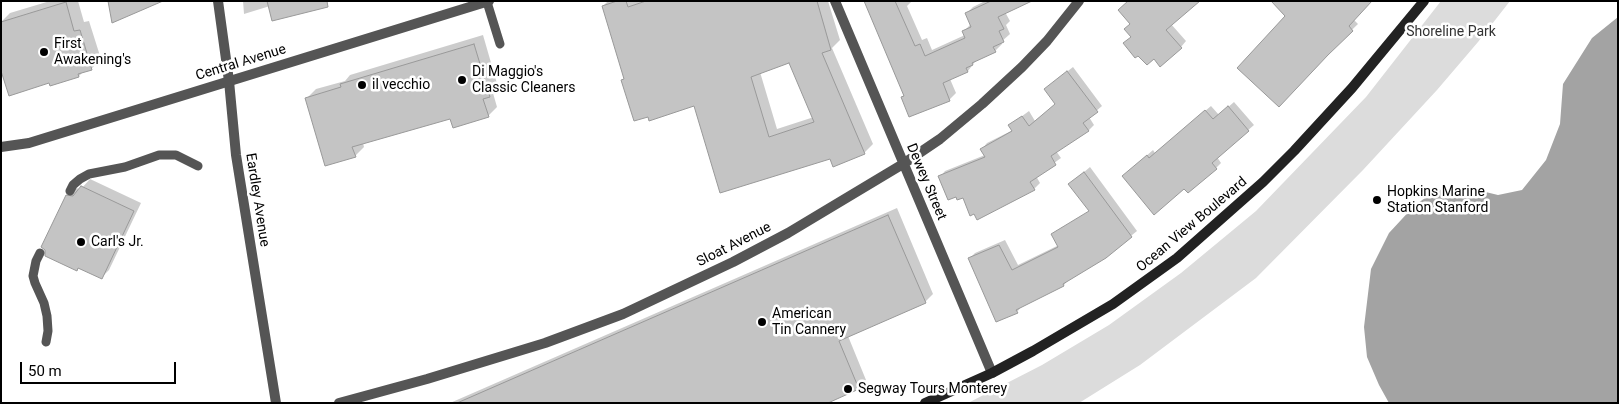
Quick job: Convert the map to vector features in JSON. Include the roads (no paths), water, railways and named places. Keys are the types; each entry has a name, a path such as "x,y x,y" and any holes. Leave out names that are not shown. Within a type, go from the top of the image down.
{"main road":[{"name":"Ocean View Boulevard","path":"925,403 992,373 1113,304 1148,281 1206,235 1294,151 1352,88 1424,1"}],"street":[{"name":"Eardley Avenue","path":"218,1 229,81 236,155 276,403"},
{"name":"Dewey Street","path":"835,1 992,373"},
{"name":"Sloat Avenue","path":"339,403 427,379 545,343 623,314 733,262 780,237 846,200 904,164 968,116 1022,67 1047,41 1079,1"},
{"name":"Central Avenue","path":"1,147 29,143 488,2"}],"lane":[{"path":"488,2 500,44"},
{"path":"70,191 73,185 89,174 125,167 159,155 176,156 198,166"},
{"path":"40,254 36,261 33,276 34,283 48,316 46,342"}],"place":[{"name":"First Awakening's","path":"44,52"},
{"name":"Di Maggio's Classic Cleaners","path":"462,80"},
{"name":"il vecchio","path":"362,85"},
{"name":"Hopkins Marine Station Stanford","path":"1377,200"},
{"name":"Carl's Jr.","path":"81,242"},
{"name":"American Tin Cannery","path":"762,322"},
{"name":"Segway Tours Monterey","path":"848,389"}],"park label":[{"name":"Shoreline Park","path":"1451,32"}]}
